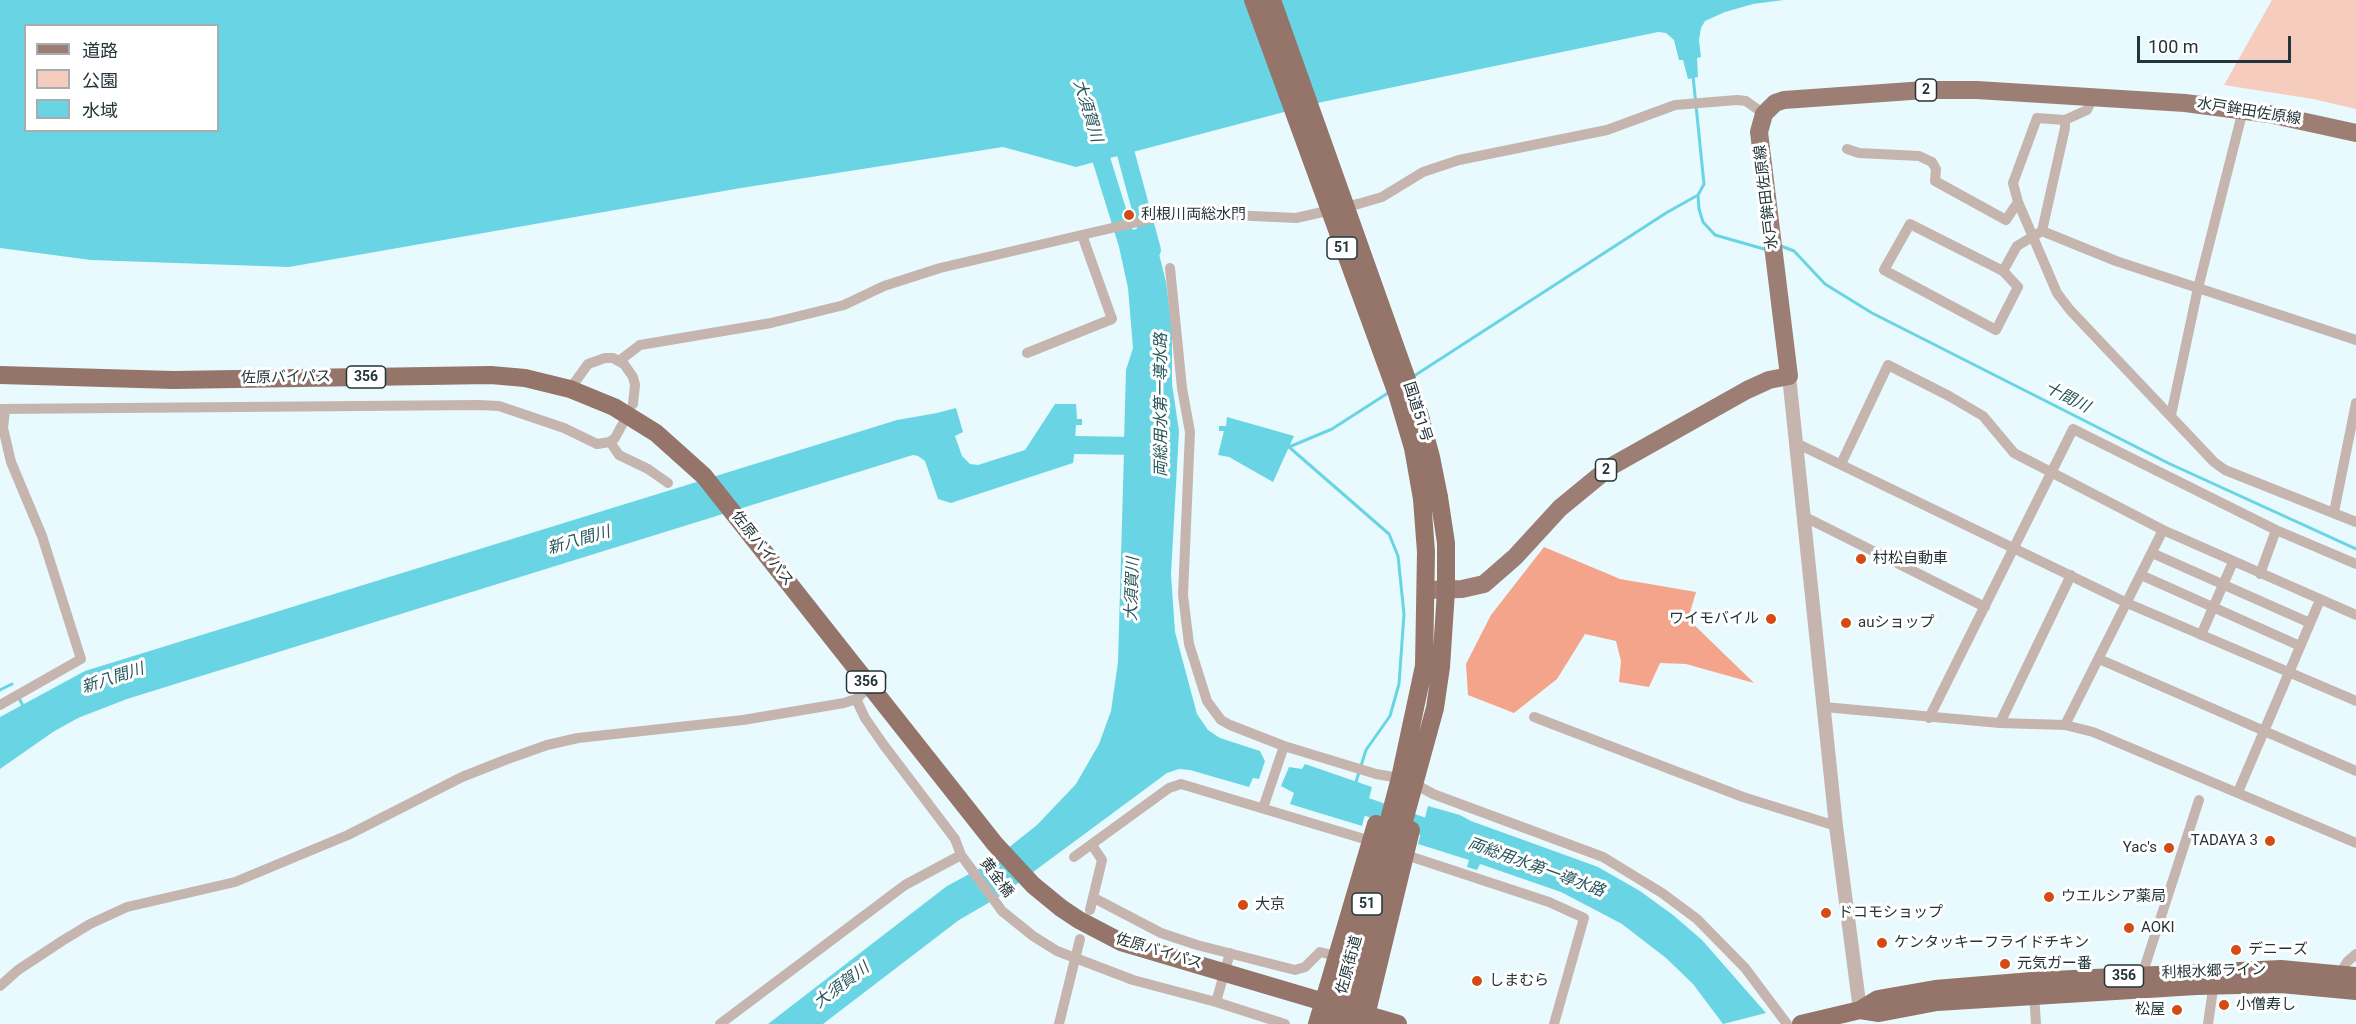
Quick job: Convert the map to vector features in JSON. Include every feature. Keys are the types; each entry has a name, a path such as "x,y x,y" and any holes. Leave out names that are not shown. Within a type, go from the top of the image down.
{"highway":[{"name":"国道51号","path":"1253,0 1397,394 1446,543 1446,591 1441,668 1435,708 1426,743 1405,785"},
{"name":"国道51号","path":"1272,0 1426,437 1430,498 1424,666 1405,785"},
{"name":"佐原バイパス","path":"0,375 173,380 491,375 525,378 570,390 614,407 656,433 704,476 876,681 995,844 1033,885 1078,920 1110,937 1324,1001 1365,1020 1398,1024"},
{"path":"1365,1020 1390,841 1405,785"},
{"path":"1317,1024 1336,956 1390,841 1405,785"},
{"name":"佐原街道","path":"1334,1024 1355,973 1390,841"},
{"name":"利根水郷ライン","path":"1860,1017 1878,999 1908,993 2214,979 2281,969 2348,975"},
{"name":"佐原街道","path":"1349,1024 1355,973"},
{"name":"利根水郷ライン","path":"2033,988 2142,975 2356,991"},
{"name":"356","path":"1801,1024 1860,1017"}],"main road":[{"name":"水戸鉾田佐原線","path":"1789,376 1759,132 1764,114 1775,103 1784,100 1925,90 1977,90 2186,103 2301,120 2356,133"},
{"name":"2","path":"1426,590 1446,591 1484,584 1515,557 1560,507 1610,467 1754,386 1789,376"}],"street":[{"path":"2093,97 2087,110 2065,120 2037,118 2013,183 2018,202 2037,234 2057,292 2070,310 2214,462 2225,470 2356,522"},
{"path":"619,361 640,345 781,321 843,305 884,286 931,271 1153,218 1188,213 1296,218 1382,197 1423,172 1459,160 1607,130 1675,105 1737,100 1746,101 1764,114"},
{"path":"2171,414 2198,288 2243,110"},
{"path":"2003,271 2017,246 2037,234 2066,128 2065,120"},
{"path":"1847,149 1859,153 1919,156 1932,162 1936,169 1935,181 2006,220 2018,202"},
{"path":"1910,224 2003,271 2018,287 1996,330 1884,270 1910,224"},
{"path":"2037,234 2356,340"},
{"path":"1028,353 1112,319 1082,235"},
{"path":"1170,268 1182,388 1190,432 1184,567 1184,595 1189,644 1206,701 1221,720 1284,746 1376,774 1594,853 1662,893 1697,919 1745,968 1787,1024"},
{"path":"570,390 588,364 605,358 619,361 633,377 635,385 633,404"},
{"path":"1841,464 1888,365 1983,416 2014,453 2163,530 2356,615"},
{"path":"1789,376 1836,826 1860,1017"},
{"path":"2334,512 2356,403"},
{"path":"0,705 81,659 42,536 12,462 3,428 3,410 499,406 558,426 597,444 610,442 622,425"},
{"path":"1929,718 2073,429 2276,530 2356,564"},
{"path":"610,442 619,455 648,469 668,483"},
{"path":"1796,443 2127,603 2356,701"},
{"path":"1803,516 1985,607"},
{"path":"2065,725 2163,530"},
{"path":"2260,574 2276,530"},
{"path":"2152,553 2310,623"},
{"path":"2201,634 2233,562"},
{"path":"2000,723 2071,575"},
{"path":"2141,575 2300,646"},
{"path":"2238,792 2320,600"},
{"path":"2099,659 2356,771"},
{"path":"0,986 18,970 62,941 90,924 127,907 235,882 348,835 462,777 547,745 636,730 743,720 800,711 856,699 876,681"},
{"name":"黄金橋","path":"856,699 865,718 955,839 964,859 1002,911 1033,936 1075,959 1133,980 1216,1002 1285,1024"},
{"path":"1824,707 1929,718 2065,725 2093,732 2356,843"},
{"path":"1534,717 1743,797 1836,826"},
{"path":"1263,808 1284,746"},
{"path":"1074,857 1168,788 1181,784 1390,841 1549,902 1584,918 1554,1024"},
{"path":"2142,975 2199,800"},
{"path":"1090,910 1102,860 1092,845"},
{"path":"720,1024 905,885 964,859"},
{"path":"1094,898 1161,933 1197,945 1295,970 1305,967 1320,952 1336,956"},
{"path":"1059,1024 1080,939"},
{"path":"1216,1002 1230,953"},
{"path":"2348,975 2347,962 2356,954"},
{"path":"2208,1024 2214,979"},
{"path":"2033,988 2036,1024"}],"green space":[{"path":"2272,0 2356,0 2356,109 2313,99 2224,85"}],"shaded area":[{"path":"1544,547 1620,579 1696,592 1688,619 1754,683 1686,664 1660,663 1649,687 1619,682 1621,661 1616,641 1585,634 1557,679 1514,713 1468,695 1466,664 1491,615"}],"water":[{"path":"0,0 1784,0 1753,4 1725,12 1705,21 1699,40 1701,57 1697,58 1698,77 1688,79 1683,60 1679,60 1674,40 1666,33 1658,32 1322,102 1076,167 1003,147 741,188 289,267 91,260 0,248"},
{"path":"1152,226 1166,282 1172,330 1172,384 1179,431 1171,574 1175,632 1197,714 1208,730 1220,738 1260,751 1265,761 1259,779 1253,778 1249,787 1190,770 1179,769 1167,773 1002,895 959,920 823,1024 768,1024 947,886 988,864 1037,825 1076,784 1099,744 1111,711 1118,662 1124,451 1120,451 1120,442 1124,441 1126,370 1133,348 1128,288 1116,233"},
{"path":"1055,404 1076,404 1077,419 1082,419 1082,425 1076,425 1075,441 1099,441 1099,449 1075,449 1073,463 951,503 938,499 925,461 913,455 127,699 78,718 53,732 0,769 0,717 85,671 897,420 956,408 963,432 955,436 962,456 970,464 978,465 1025,450"},
{"path":"1227,417 1294,436 1273,482 1229,457 1218,455 1224,431 1219,431 1219,426 1226,426"},
{"path":"1305,764 1372,787 1362,826 1290,804 1294,793 1281,786 1289,767 1302,769"},
{"path":"1428,806 1460,815 1598,867 1640,891 1702,940 1766,1013 1723,1024 1693,984 1666,958 1622,924 1561,892 1480,864 1477,870 1467,867 1469,860 1418,844"}],"waterway":[{"path":"1414,376 1666,213 1698,195 1704,184 1693,76"},
{"name":"両総用水第一導水路","path":"1120,132 1152,250"},
{"name":"大須賀川","path":"1094,136 1127,242"},
{"name":"十間川","path":"1698,195 1703,222 1715,235 1764,249"},
{"name":"十間川","path":"1781,246 1794,251 1825,284 1872,313 2168,463 2356,549"},
{"path":"1355,785 1366,750 1390,716 1399,684 1404,614 1398,556 1389,534 1289,447 1332,429 1388,393"},
{"name":"新八間川","path":"1075,445 1136,446"},
{"path":"0,690 12,684"},
{"path":"20,700 23,706"},
{"name":"両総用水第一導水路","path":"1344,799 1445,834"}],"place":[{"name":"利根川両総水門","path":"1129,215"},
{"name":"村松自動車","path":"1861,559"},
{"name":"ワイモバイル","path":"1771,619"},
{"name":"auショップ","path":"1846,623"},
{"name":"TADAYA 3","path":"2270,841"},
{"name":"Yac's","path":"2169,848"},
{"name":"ウエルシア薬局","path":"2049,897"},
{"name":"大京","path":"1243,905"},
{"name":"ドコモショップ","path":"1826,913"},
{"name":"AOKI","path":"2129,928"},
{"name":"ケンタッキーフライドチキン","path":"1882,943"},
{"name":"デニーズ","path":"2236,950"},
{"name":"元気ガー番","path":"2005,964"},
{"name":"しまむら","path":"1477,981"},
{"name":"小僧寿し","path":"2224,1005"},
{"name":"松屋","path":"2177,1010"}]}
